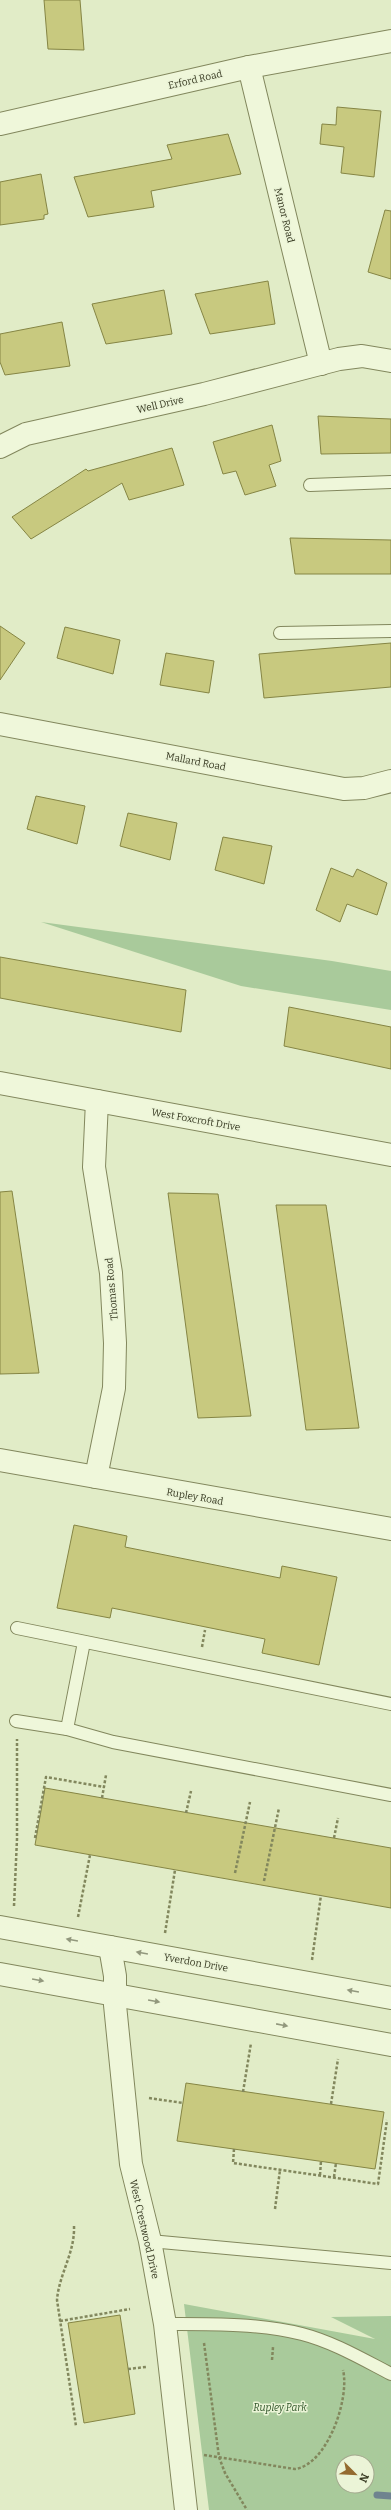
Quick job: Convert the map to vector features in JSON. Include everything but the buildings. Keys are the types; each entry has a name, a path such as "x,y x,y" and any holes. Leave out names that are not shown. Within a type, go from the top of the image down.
{"street":[{"name":"Erford Road","path":"0,124 249,67 391,41"},
{"name":"Manor Road","path":"249,67 321,364"},
{"path":"321,364 362,356 391,361"},
{"name":"Well Drive","path":"0,447 26,434 204,394 321,364"},
{"name":"Mallard Road","path":"0,724 344,789 364,788 391,781"},
{"name":"West Foxcroft Drive","path":"0,1083 391,1155"},
{"name":"Thomas Road","path":"96,1477 114,1388 115,1343 111,1273 94,1167 97,1101"},
{"name":"Rupley Road","path":"0,1460 391,1529"},
{"name":"Yverdon Drive","path":"7,1919 110,1947 391,1998"},
{"name":"West Crestwood Drive","path":"110,1947 115,1976 131,2164 150,2241 165,2324 186,2510"},
{"path":"0,1974 391,2045"}],"lane":[{"path":"310,486 391,482"},
{"path":"280,633 391,631"},
{"path":"17,1628 391,1704"},
{"path":"68,1729 84,1642"},
{"path":"16,1721 68,1729 113,1742 391,1795"},
{"path":"150,2241 391,2263"},
{"path":"165,2324 201,2324 288,2331 318,2339 391,2374"}],"path":[{"path":"202,1651 205,1630"},
{"path":"7,1919 17,1839 16,1721"},
{"path":"102,1798 106,1775"},
{"path":"35,1838 46,1777 104,1787"},
{"path":"186,1813 191,1791"},
{"path":"235,1873 250,1802"},
{"path":"264,1881 279,1808"},
{"path":"334,1838 338,1818"},
{"path":"78,1918 90,1855"},
{"path":"165,1935 175,1870"},
{"path":"312,1961 321,1895"},
{"path":"243,2092 252,2038"},
{"path":"331,2104 339,2054"},
{"path":"144,2097 183,2103"},
{"path":"234,2149 233,2163 378,2184 387,2120"},
{"path":"320,2175 321,2162"},
{"path":"334,2177 336,2163"},
{"path":"275,2209 280,2170"},
{"path":"74,2226 72,2251 58,2293 60,2321 76,2426"},
{"path":"60,2321 130,2309"},
{"path":"205,2349 219,2457 225,2473 247,2510"},
{"path":"202,2454 295,2469 309,2465 318,2457 335,2427 344,2391 345,2376 342,2364"},
{"path":"128,2370 150,2367"}],"green space":[{"path":"41,922 332,961 391,971 391,1010 241,986"},
{"name":"Rupley Park","path":"184,2304 375,2339 331,2317 391,2316 391,2510 209,2510"}],"waterway":[{"path":"377,2495 391,2496"}]}
